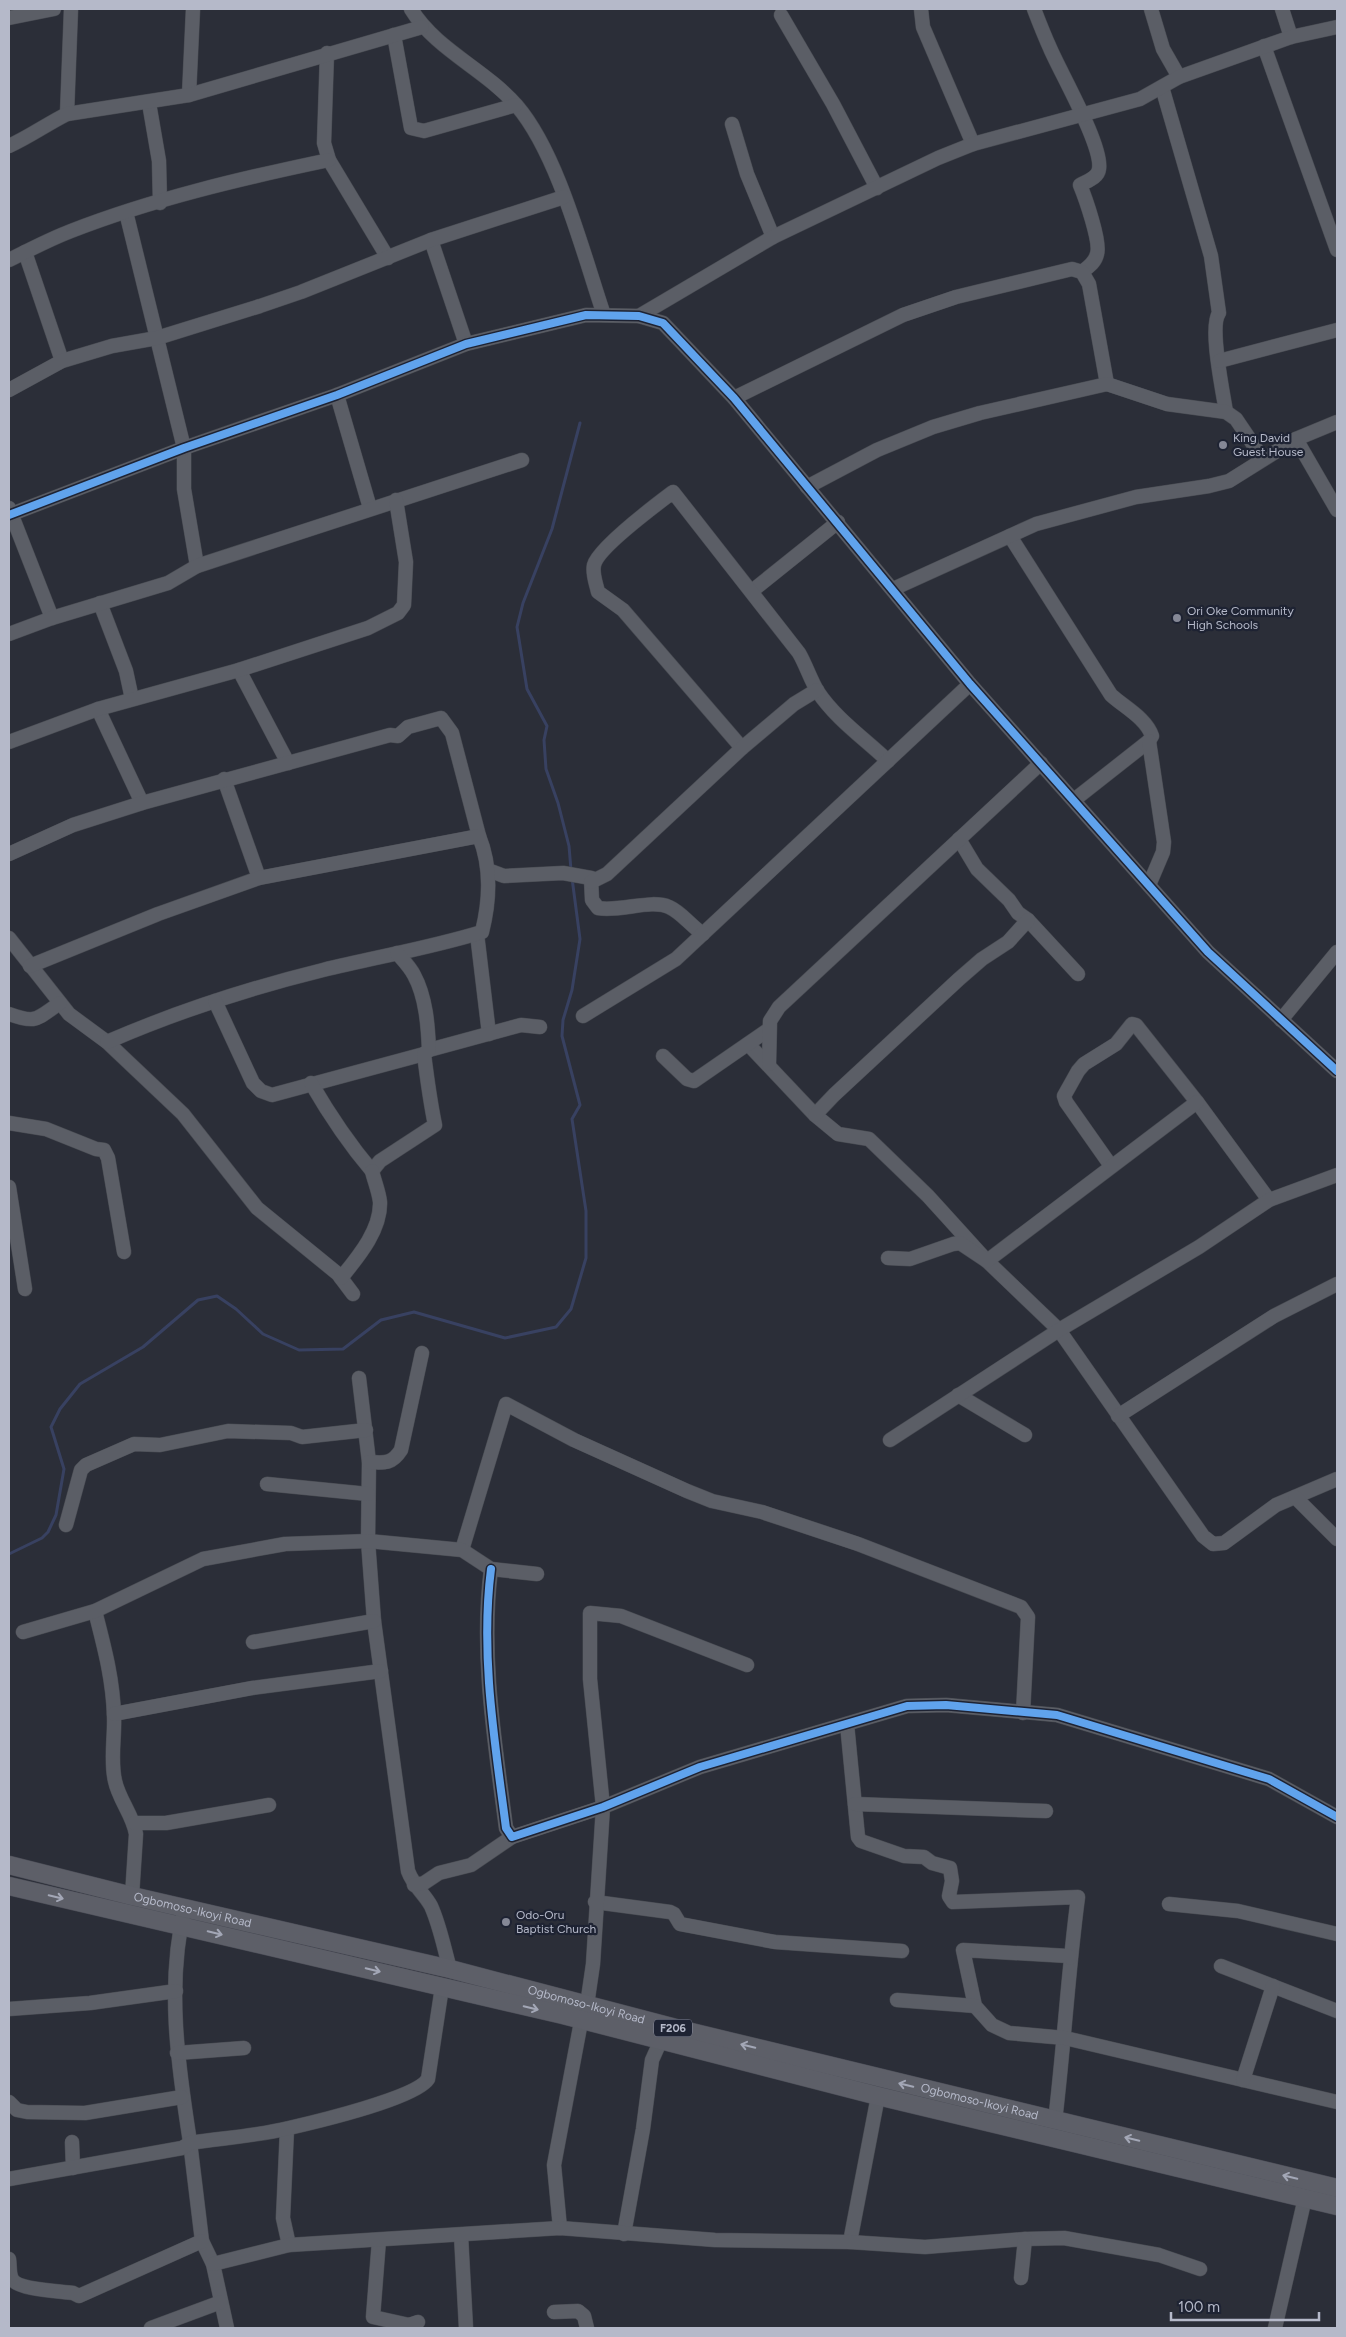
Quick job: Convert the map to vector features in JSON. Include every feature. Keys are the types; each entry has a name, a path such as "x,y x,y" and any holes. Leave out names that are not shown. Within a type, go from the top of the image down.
{"main road":[{"name":"Ogbomoso-Ikoyi Road","path":"9,1865 132,1896 450,1969 586,2013 660,2040 878,2096 1337,2206"},
{"name":"Ogbomoso-Ikoyi Road","path":"9,1886 180,1924 442,1987 586,2013 1336,2184"}],"street":[{"path":"9,18 54,9"},
{"path":"67,114 71,9"},
{"path":"189,95 193,9"},
{"path":"411,9 422,26 516,105 533,129 564,197 604,314"},
{"path":"921,9 923,27 972,144"},
{"path":"1034,9 1050,48 1083,115 1099,159 1099,169 1095,177 1080,185 1087,201 1098,252 1095,261 1082,272"},
{"path":"1151,9 1163,49 1179,77"},
{"path":"1282,9 1291,37"},
{"path":"781,15 834,104 877,188"},
{"path":"9,146 33,135 51,122 67,114 149,103 189,95 326,54 394,36 422,26"},
{"path":"639,316 773,237 972,144 1140,99 1179,77 1291,37 1337,27"},
{"path":"394,36 411,128 424,131 516,105"},
{"path":"1264,46 1337,250"},
{"path":"326,54 324,143 329,160 388,258"},
{"path":"1162,87 1210,256 1219,313 1216,318 1216,346 1226,412"},
{"path":"149,103 159,161 160,203"},
{"path":"732,124 747,174 773,237"},
{"path":"9,260 71,231 126,212 256,175 329,160"},
{"path":"9,390 62,361 112,346 156,338 301,292 431,240 564,197"},
{"path":"126,212 184,448 184,489 197,566"},
{"path":"431,240 466,344"},
{"path":"25,252 62,361"},
{"path":"734,398 903,315 956,297 1072,269 1082,272 1089,284 1108,384"},
{"path":"52,618 9,512 337,395 466,344 576,317 604,314 639,316 662,323 734,398 970,684 1208,952 1337,1071"},
{"path":"1219,361 1337,330"},
{"path":"806,487 877,450 933,427 980,412 1108,384 1167,404 1226,412 1236,418 1263,459"},
{"path":"337,395 370,508"},
{"path":"893,589 1036,524 1136,496 1209,486 1229,480 1296,439 1337,422"},
{"path":"1296,439 1337,510"},
{"path":"9,634 52,618 168,583 197,566 522,460"},
{"path":"742,748 624,610 598,592 594,566 596,559 635,521 673,492 799,653 810,672 817,690 831,709 888,761"},
{"path":"9,742 98,708 239,670 368,628 398,613 404,605 406,594 406,562 396,500"},
{"path":"752,591 838,522"},
{"path":"1010,536 1111,695 1150,730 1152,736 1149,741 1074,800"},
{"path":"100,604 126,671 132,699"},
{"path":"239,670 288,763"},
{"path":"583,1016 676,959 970,684"},
{"path":"591,882 607,874 742,748 794,704 817,690"},
{"path":"98,708 142,803"},
{"path":"9,854 72,825 224,779 390,735 398,736 408,727 441,718 452,733 488,870 488,908 482,932 321,970 164,1017 107,1042"},
{"path":"1149,741 1164,842 1163,852 1149,885"},
{"path":"768,1064 768,1030 770,1021 779,1007 1041,763"},
{"path":"224,779 259,878"},
{"path":"30,966 158,914 259,878 479,836"},
{"path":"959,838 977,869 1078,974"},
{"path":"488,870 504,876 563,874 591,878 592,900 598,908 612,910 655,904 668,906 703,934"},
{"path":"815,1115 959,979 1008,942 1028,920"},
{"path":"477,934 489,1034"},
{"path":"9,938 60,1003 82,1024 107,1042 183,1114 257,1208 341,1278 353,1294"},
{"path":"1281,1020 1337,952"},
{"path":"372,1171 380,1161 435,1125 432,1100 428,1092 428,1023 414,974 397,953"},
{"path":"216,1001 253,1083 261,1091 272,1095 521,1025 540,1028"},
{"path":"9,1014 27,1020 34,1020 60,1003"},
{"path":"1111,1166 1066,1102 1064,1096 1084,1064 1116,1044 1132,1024 1136,1025 1197,1102 1269,1200"},
{"path":"663,1056 687,1079 694,1081 768,1030"},
{"path":"748,1044 815,1115 838,1134 869,1139 928,1196 987,1261 1059,1330 1203,1536 1213,1544 1224,1544 1276,1505 1337,1479"},
{"path":"311,1083 353,1148 372,1171 380,1201 376,1225 358,1256 341,1278"},
{"path":"987,1261 1197,1102"},
{"path":"9,1123 46,1129 96,1149 104,1150 108,1158 124,1252"},
{"path":"890,1440 1059,1330 1200,1247 1269,1200 1337,1174"},
{"path":"9,1187 11,1221 25,1289"},
{"path":"888,1258 910,1259 960,1243 987,1261"},
{"path":"1118,1416 1274,1316 1337,1284"},
{"path":"369,1462 388,1463 395,1459 401,1450 422,1353"},
{"path":"359,1378 369,1462 368,1541 374,1621 408,1871 414,1885 430,1904 438,1922 450,1969"},
{"path":"958,1395 1025,1435"},
{"path":"462,1550 506,1404 574,1440 712,1501 762,1512 858,1544 1021,1607 1028,1617 1022,1712"},
{"path":"66,1525 81,1470 86,1465 134,1444 160,1444 228,1431 291,1433 302,1437 366,1430"},
{"path":"268,1484 368,1494"},
{"path":"1295,1497 1337,1539"},
{"path":"23,1632 94,1611 203,1559 285,1544 368,1541 462,1550 491,1569 537,1574"},
{"path":"491,1569 487,1604 490,1700 506,1828 512,1837"},
{"path":"94,1611 109,1662 114,1714 114,1780 118,1793 134,1823 132,1896"},
{"path":"560,2228 554,2165 580,2027 586,2013 593,1964 595,1902 603,1807 590,1679 590,1613 621,1616 747,1665"},
{"path":"253,1642 374,1621"},
{"path":"114,1714 252,1688 381,1671"},
{"path":"414,1885 424,1883 439,1872 471,1865 512,1837 603,1807 700,1767 907,1706 946,1705 1057,1715 1269,1779 1337,1817"},
{"path":"847,1724 858,1837 861,1841 904,1856 924,1857 932,1863 950,1868 952,1881 949,1896 953,1902 1078,1897 1070,1958 1065,2038 1055,2121"},
{"path":"855,1804 1046,1811"},
{"path":"134,1823 166,1823 269,1805"},
{"path":"595,1902 670,1912 674,1914 680,1924 775,1942 902,1951"},
{"path":"1169,1904 1238,1911 1337,1934"},
{"path":"184,1907 180,1924 176,1991 177,2053 202,2241 213,2264 228,2328"},
{"path":"1070,1958 963,1950 975,2006 992,2025 1009,2033 1065,2038 1337,2102"},
{"path":"1221,1966 1337,2011"},
{"path":"1243,2080 1273,1986"},
{"path":"9,2179 182,2148 190,2143 287,2129 376,2104 425,2084 428,2078 442,1987"},
{"path":"9,2009 90,2004 176,1991"},
{"path":"898,2000 975,2006"},
{"path":"624,2234 643,2129 652,2060 660,2040"},
{"path":"177,2053 244,2048"},
{"path":"850,2242 878,2096"},
{"path":"9,2102 18,2110 27,2112 85,2113 182,2097"},
{"path":"287,2129 283,2218 289,2245"},
{"path":"72,2142 73,2168"},
{"path":"1276,2328 1305,2198"},
{"path":"213,2264 289,2245 560,2228 715,2240 850,2242 925,2247 1025,2239 1064,2238 1159,2255 1200,2269"},
{"path":"461,2235 466,2328"},
{"path":"1021,2278 1025,2239"},
{"path":"379,2240 373,2317 409,2326 418,2322"},
{"path":"9,2260 12,2279 17,2284 25,2287 73,2293 79,2296 202,2241"},
{"path":"151,2328 221,2302"},
{"path":"554,2312 578,2311 584,2316 587,2328"}],"waterway":[{"path":"571,870 569,846 558,803 546,769 544,740 547,726 527,689 517,627 523,603 552,529 580,423"},
{"path":"9,1554 42,1538 48,1532 56,1515 64,1469 51,1427 60,1409 80,1384 143,1347 198,1300 217,1296 236,1309 263,1334 299,1350 343,1349 381,1320 414,1312 505,1338 556,1327 571,1309 586,1258 586,1211 572,1119 580,1105 562,1036 563,1020 572,990 580,939 572,878"}],"cycle path":[{"path":"9,515 184,448 337,395 466,344 586,315 639,316 663,323 734,398 970,684 1208,952 1337,1071"},
{"path":"491,1569 487,1634 490,1699 506,1828 512,1837 603,1807 700,1767 907,1706 946,1705 1057,1715 1269,1779 1337,1817"}],"place":[{"name":"King David Guest House","path":"1223,445"},
{"name":"Ori Oke Community High Schools","path":"1177,618"},
{"name":"Odo-Oru Baptist Church","path":"506,1922"}]}
